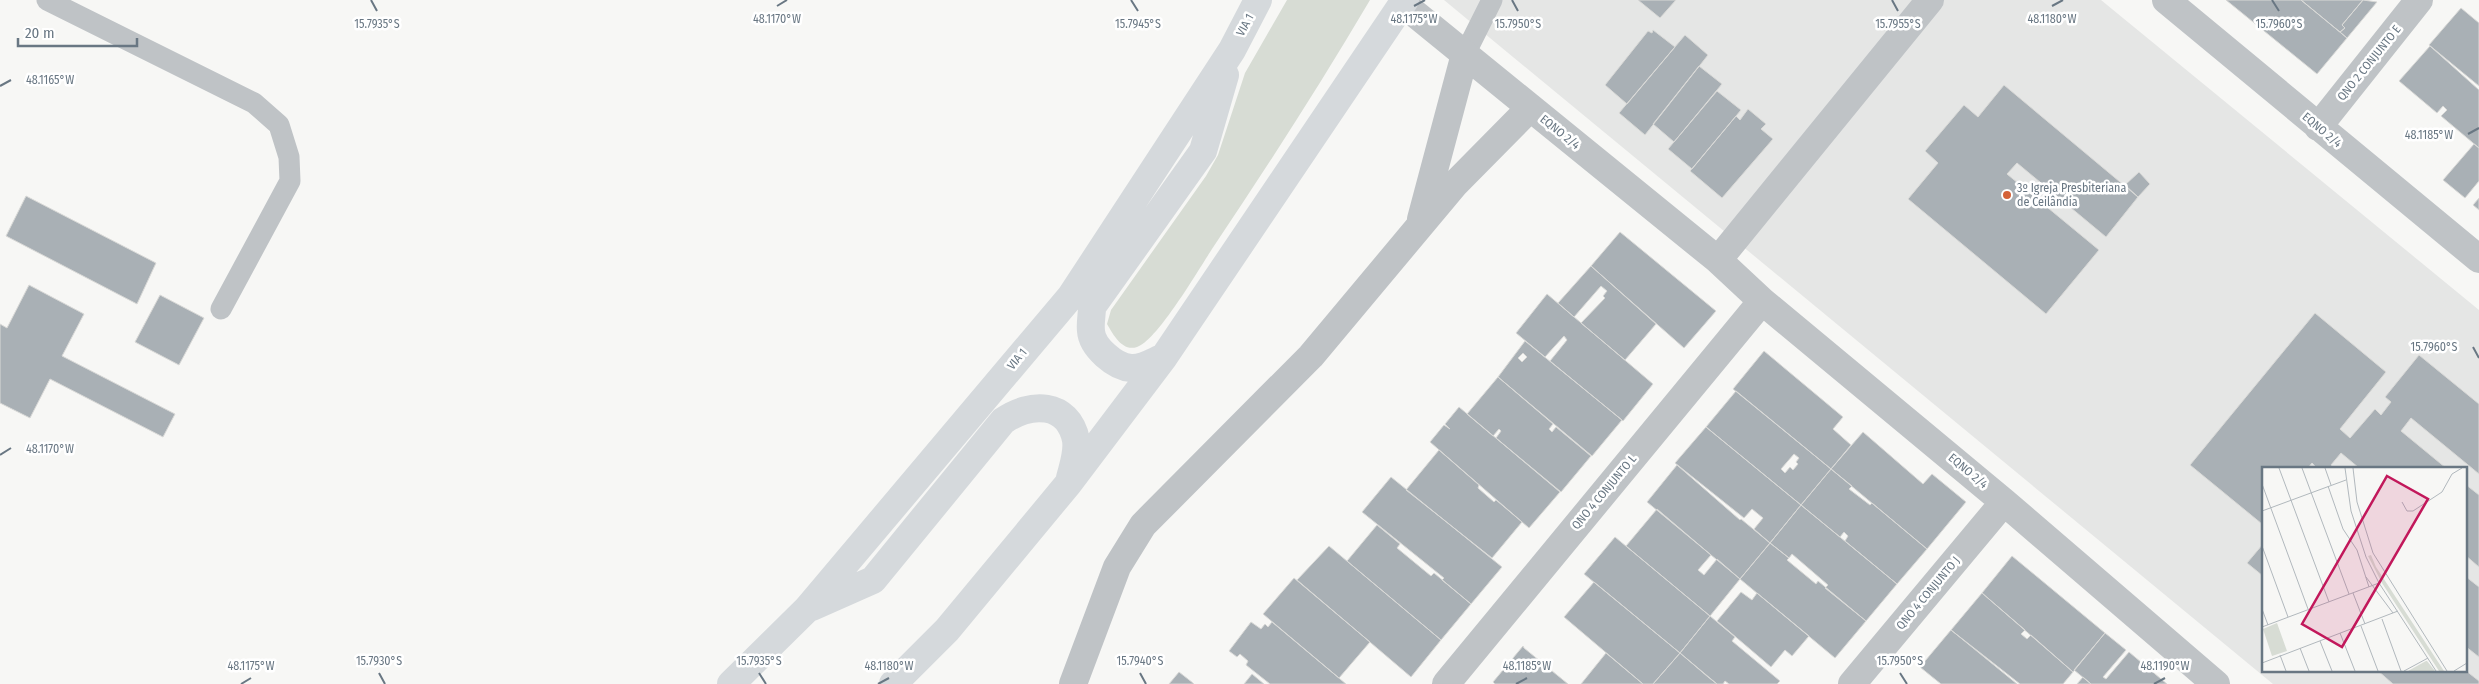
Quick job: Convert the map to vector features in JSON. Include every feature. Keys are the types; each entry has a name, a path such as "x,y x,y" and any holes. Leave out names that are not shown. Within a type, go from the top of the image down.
{"main road":[{"name":"VIA 1","path":"731,684 807,609 1071,296 1232,50 1258,0"},
{"path":"893,684 947,630 1068,484 1164,357 1404,2"},
{"path":"1164,357 1147,365 1131,368 1115,363 1100,350 1091,332 1092,307 1203,151 1232,50"},
{"path":"807,609 873,580 1003,421 1016,412 1035,406 1047,408 1058,412 1069,424 1076,440 1076,456 1068,484"}],"street":[{"path":"1718,260 1930,0"},
{"name":"EQNO 2/4","path":"2166,0 2479,259"},
{"name":"QNO 2 CONJUNTO E","path":"2318,127 2420,0"},
{"name":"EQNO 2/4","path":"1404,2 1530,108 1718,260 1762,300 2004,502 2216,684"},
{"path":"1419,226 1465,54"},
{"path":"1073,684 1117,567 1143,525 1311,356 1454,185 1530,108"},
{"name":"QNO 4 CONJUNTO L","path":"1446,684 1762,300"},
{"name":"QNO 4 CONJUNTO J","path":"1852,684 2004,502"}],"lane":[{"path":"47,0 254,103 279,125 289,156 290,181 221,309"},
{"path":"1465,54 1492,0"}],"shaded area":[{"path":"1287,0 1370,0 1293,126 1166,319 1145,342 1137,347 1132,348 1122,345 1107,324 1111,310 1206,176 1218,155 1245,73"},
{"path":"1444,0 2101,0 2479,310 2479,684 2273,684"}],"building":[{"path":"1638,0 1676,0 1660,18"},
{"path":"2226,0 2301,0 2347,38 2317,74"},
{"path":"2301,0 2363,0 2342,25 2345,28 2340,32"},
{"path":"2363,0 2377,2 2347,38 2340,32 2345,28 2342,25"},
{"path":"2461,8 2479,23 2479,86 2429,45"},
{"path":"1653,30 1675,47 1627,104 1605,85 1648,31 1652,33"},
{"path":"1685,35 1708,55 1645,135 1619,113"},
{"path":"2430,46 2479,90 2479,148 2441,116 2447,110 2443,106 2437,113 2399,81"},
{"path":"1699,66 1722,84 1674,142 1653,124"},
{"path":"2004,85 2138,197 2106,237 2017,163 2007,174 2099,250 2046,314 1908,199 1938,163 1925,151 1964,105 1978,117"},
{"path":"1717,91 1741,110 1692,169 1668,149"},
{"path":"1748,109 1766,124 1761,129 1773,139 1722,198 1690,171 1736,116 1740,120"},
{"path":"2474,144 2479,148 2479,181 2465,198 2443,180"},
{"path":"2139,172 2150,184 2138,197 2125,185"},
{"path":"26,196 156,263 137,304 6,236"},
{"path":"2479,198 2479,210 2473,205"},
{"path":"1620,232 1716,311 1684,348 1591,266"},
{"path":"1591,266 1656,324 1625,360 1581,323 1605,298 1603,296 1607,291 1601,286 1574,317 1558,303"},
{"path":"29,285 84,314 62,356 175,414 163,437 50,379 30,418 0,403 0,324 7,328"},
{"path":"1547,294 1653,384 1623,421 1550,361 1567,340 1564,336 1545,357 1516,333"},
{"path":"160,295 204,318 179,365 135,342"},
{"path":"2315,313 2386,372 2340,429 2350,438 2375,409 2381,415 2391,402 2385,397 2419,355 2479,404 2479,474 2411,418 2401,431 2445,467 2358,467 2341,453 2331,465 2333,467 2316,467 2312,463 2309,467 2262,467 2262,524 2190,465"},
{"path":"1525,341 1622,420 1592,456 1498,377","holes":["1523,353 1527,357 1522,362 1518,358"]},
{"path":"1764,351 1843,417 1833,429 1851,445 1831,469 1733,389"},
{"path":"1498,377 1553,424 1549,429 1552,432 1556,427 1591,456 1561,492 1496,438 1501,431 1499,429 1493,436 1467,414"},
{"path":"1736,391 1831,469 1801,505 1706,427","holes":["1794,454 1799,458 1796,462 1798,464 1793,470 1790,467 1785,473 1781,469"]},
{"path":"1459,407 1560,492 1529,528 1430,442 1444,425 1450,429 1445,424"},
{"path":"1706,427 1801,505 1770,543 1754,529 1763,518 1752,509 1744,518 1675,463"},
{"path":"1863,432 1923,484 1932,474 1966,502 1927,549 1831,469"},
{"path":"1439,450 1479,485 1478,488 1494,502 1496,500 1522,522 1492,558 1406,490"},
{"path":"1677,465 1740,520 1770,543 1740,579 1647,502"},
{"path":"1831,469 1852,486 1849,489 1870,505 1872,503 1927,549 1897,584 1845,541 1848,536 1844,532 1840,537 1801,505"},
{"path":"1391,477 1502,567 1471,604 1442,580 1444,578 1362,512"},
{"path":"2466,485 2479,495 2479,567 2466,556"},
{"path":"1801,505 1897,584 1866,621 1825,588 1828,585 1792,554 1789,558 1770,543"},
{"path":"1657,509 1711,555 1698,570 1704,575 1717,559 1740,579 1710,616 1626,546"},
{"path":"1377,525 1400,544 1397,548 1431,576 1434,573 1471,604 1441,640 1347,561"},
{"path":"1615,537 1710,616 1680,653 1584,574"},
{"path":"1770,543 1816,584 1818,581 1866,621 1835,658 1740,579"},
{"path":"2262,545 2262,575 2247,563"},
{"path":"1329,546 1441,640 1411,677 1297,580"},
{"path":"2012,556 2105,633 2073,672 1982,593"},
{"path":"2466,577 2479,587 2479,657 2466,647"},
{"path":"1294,578 1370,642 1339,678 1263,614"},
{"path":"1594,582 1680,653 1653,684 1643,684 1564,617"},
{"path":"1741,592 1752,600 1757,593 1809,636 1792,656 1785,650 1771,667 1717,621"},
{"path":"1982,593 2025,630 2021,634 2027,639 2031,635 2073,672 2063,684 2020,684 1951,630"},
{"path":"1710,616 1735,637 1732,641 1780,681 1777,684 1729,684 1725,681 1723,684 1717,684 1680,653"},
{"path":"1251,622 1261,629 1265,624 1268,627 1272,622 1346,684 1270,684 1246,665 1248,661 1240,654 1237,657 1229,651"},
{"path":"1951,630 2017,684 1941,684 1920,667"},
{"path":"2105,633 2126,650 2103,677 2106,679 2129,652 2167,684 2091,684 2074,670"},
{"path":"1523,646 1568,684 1495,684 1493,682"},
{"path":"1606,653 1643,684 1581,684"},
{"path":"1680,653 1708,677 1717,684 1653,684"},
{"path":"2466,671 2479,681 2479,684 2393,684 2379,672"},
{"path":"1179,672 1193,683 1194,684 1169,684"},
{"path":"1252,674 1264,684 1244,684"},
{"path":"2083,677 2091,684 2077,684"}],"place":[{"name":"3º Igreja Presbiteriana de Ceilândia","path":"2007,195"}]}
